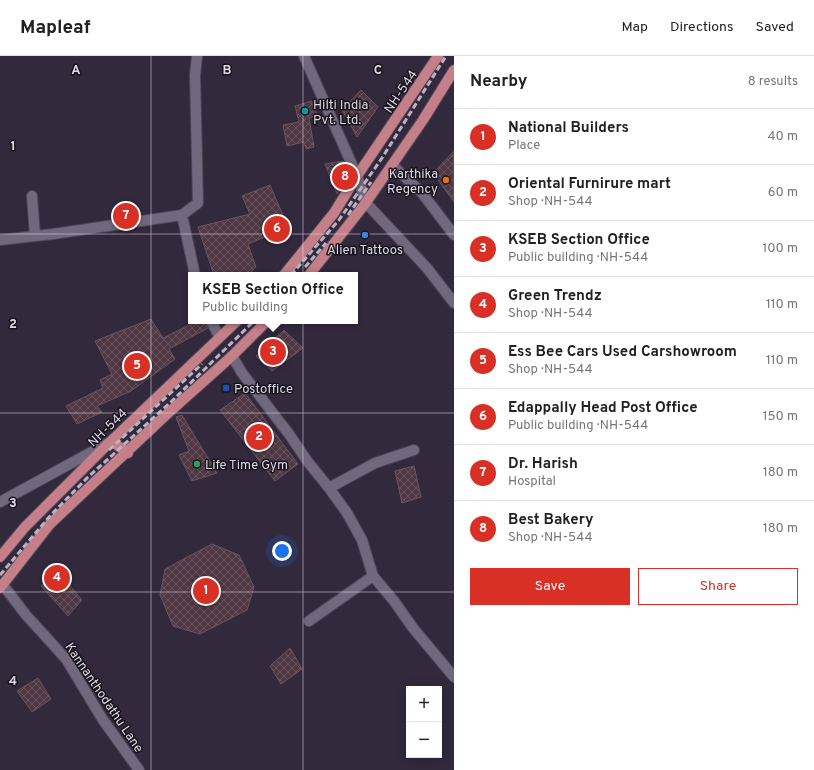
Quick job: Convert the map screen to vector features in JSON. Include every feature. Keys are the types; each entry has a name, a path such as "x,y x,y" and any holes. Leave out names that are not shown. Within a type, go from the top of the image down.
{"main road":[{"name":"NH-544","path":"286,272 334,213 357,176 438,56"},
{"path":"312,272 366,203 423,120 454,70"},
{"name":"NH-544","path":"0,557 25,527 111,441 233,324"},
{"path":"1,587 50,524 128,453 166,415 232,356 264,324"},
{"path":"111,441 128,453"}],"street":[{"path":"0,240 182,215 198,203 195,75 197,56"},
{"path":"304,56 357,176 366,203 427,268 454,303"},
{"path":"392,164 422,194 454,234"},
{"path":"32,196 36,236"},
{"path":"182,215 194,272"},
{"path":"213,324 219,336"},
{"path":"232,356 242,373 347,513 362,540 373,576 394,601 421,638 454,677"},
{"path":"0,502 111,441"},
{"path":"329,488 375,463 414,450"},
{"path":"310,621 373,576"},
{"name":"Kannanthodathu Lane","path":"1,587 66,658 103,720 139,770"}],"building":[{"path":"361,90 378,107 357,137 342,110"},
{"path":"312,101 317,115 309,118 314,147 306,149 304,142 287,146 283,125 299,122 295,106"},
{"name":"Karthika Regency","path":"454,151 454,202 433,173"},
{"path":"343,161 350,175 337,194 325,164"},
{"path":"270,185 288,227 248,244 256,267 251,272 213,272 198,227 250,214 242,196"},
{"path":"151,319 163,338 191,324 206,324 208,328 169,349 175,359 131,391 97,406 102,412 77,424 66,406 103,388 100,380 112,374 95,341"},
{"path":"284,330 303,348 272,371 256,356"},
{"path":"245,393 298,464 275,481 220,410"},
{"name":"Life Time Gym","path":"182,415 217,473 192,481 179,455 189,451 176,417"},
{"path":"414,466 421,497 402,503 395,471"},
{"path":"212,544 239,555 254,587 247,610 200,634 173,626 160,595 165,569"},
{"path":"56,569 82,600 68,616 41,586"},
{"path":"290,648 302,669 281,684 270,666"},
{"path":"38,678 51,699 32,712 17,691"}],"railway":[{"path":"294,272 339,220 382,158 446,56"},
{"path":"348,215 371,182"},
{"path":"305,267 326,243"},
{"path":"0,575 50,516 87,478 172,401 251,324"},
{"path":"109,450 202,364"}],"place":[{"name":"Hilti India Pvt. Ltd.","path":"305,111"},
{"name":"Best Bakery","path":"345,177"},
{"name":"Karthika Regency","path":"446,180"},
{"name":"Dr. Harish","path":"126,216"},
{"name":"Edappally Head Post Office","path":"277,229"},
{"name":"Alien Tattoos","path":"365,235"},
{"name":"KSEB Section Office","path":"273,352"},
{"name":"Ess Bee Cars Used Carshowroom","path":"137,366"},
{"name":"Postoffice","path":"226,388"},
{"name":"Oriental Furnirure mart","path":"259,437"},
{"name":"Life Time Gym","path":"197,464"},
{"name":"Green Trendz","path":"57,578"},
{"name":"National Builders","path":"206,591"}]}
